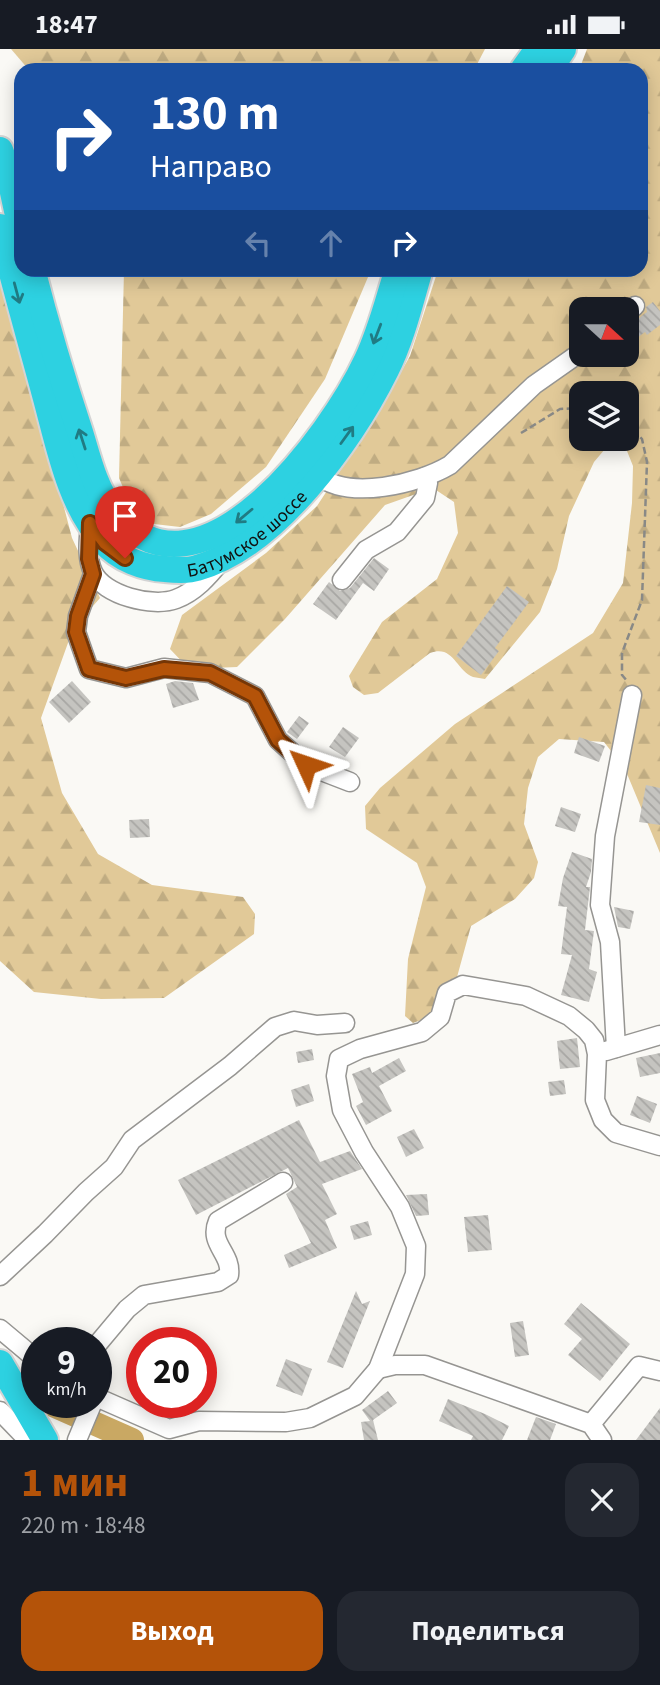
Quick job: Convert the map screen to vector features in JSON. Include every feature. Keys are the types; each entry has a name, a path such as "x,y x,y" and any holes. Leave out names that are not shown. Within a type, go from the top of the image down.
{"highway":[{"path":"0,150 14,197"},
{"name":"Батумское шоссе","path":"0,227 63,460 90,523 105,543 125,558 150,568 194,570 226,556 259,534 290,508 353,426 388,367 418,277"},
{"name":"Батумское шоссе","path":"34,277 53,349 102,493 112,510 127,525 146,537 178,545 195,543 224,531 241,520 275,489 306,453 343,402 367,361 396,277"},
{"path":"0,1363 45,1440"}],"street":[{"path":"317,475 324,481 356,489 393,485 434,475 450,465 534,385 569,360"},
{"path":"341,580 366,550 397,532 425,498 428,483 425,477"},
{"path":"90,523 89,559 93,574 104,585 130,598 156,603 175,600 192,591 226,556"},
{"path":"93,574 78,616 76,632 89,669 126,678 164,669 210,673 255,696 278,740 306,765 350,782"},
{"path":"616,1048 610,942 600,905 605,836 632,695"},
{"path":"112,1405 174,1435 199,1421 286,1422 310,1418 355,1396 378,1369 415,1274 416,1246 400,1207 364,1152 342,1110 336,1076 339,1059 360,1049 422,1033 440,1017 447,993 463,985 526,996 569,1016 594,1040 597,1054 595,1100 603,1120 616,1133 660,1146"},
{"path":"0,1276 114,1167 132,1140 230,1066 275,1027 294,1021 317,1025 345,1023"},
{"path":"597,1054 660,1035"},
{"path":"112,1327 144,1295 218,1282 229,1275 230,1265 215,1238 218,1221 283,1182"},
{"path":"0,1329 21,1347"},
{"path":"378,1369 395,1365 425,1365 591,1424 602,1440"},
{"path":"591,1424 639,1366 660,1371"},
{"path":"0,1411 31,1440"},
{"path":"77,1440 86,1418"}],"path":[{"path":"521,433 560,409 569,409"},
{"path":"632,695 630,685 622,675 621,666 622,653 642,600 647,462 639,436"}],"green space":[{"path":"11,49 485,49 478,63 23,63"},
{"path":"587,49 660,49 660,853 625,769 604,742 559,739 538,757 528,788 524,824 538,862 534,878 515,899 471,926 451,999 432,1016 413,1023 405,1016 408,959 426,887 417,863 366,829 365,806 380,788 455,724 593,633 623,583 632,503 633,466 627,451 639,451 639,381 569,381 569,451 603,451 594,462 569,516 557,569 540,612 485,679 467,674 449,655 438,651 430,653 378,693 364,695 353,687 349,676 382,622 437,579 458,533 454,502 433,488 385,505 285,619 237,667 189,669 170,649 182,615 266,553 317,506 376,416 410,356 436,277 648,277 648,63 582,63"},
{"path":"0,261 72,538 100,598 73,629 41,718 62,793 98,854 152,885 243,897 255,914 254,934 164,998 101,999 34,992 0,961"},
{"path":"124,277 368,277 325,379 266,467 211,514 180,527 154,524 131,506 119,478"}],"building":[{"path":"653,302 660,311 660,325 647,335 645,332 639,336 639,318 647,312 646,307"},
{"path":"374,558 389,569 374,591 363,583 336,620 313,604 329,582 340,591 350,588"},
{"path":"507,586 529,602 495,648 499,651 481,675 456,656"},
{"path":"72,681 91,702 69,723 49,702"},
{"path":"175,681 193,683 199,700 173,708 166,684"},
{"path":"299,716 309,723 297,739 287,732"},
{"path":"343,727 359,738 345,757 329,747"},
{"path":"579,737 605,746 599,762 574,753"},
{"path":"646,785 660,788 660,825 639,822"},
{"path":"561,807 581,814 575,832 555,826"},
{"path":"149,819 150,837 130,838 129,820"},
{"path":"572,852 592,859 586,887 590,887 585,930 594,931 589,969 597,972 589,1002 561,995 572,955 561,954 567,907 558,906 563,878"},
{"path":"614,907 634,911 630,929 618,927"},
{"path":"577,1038 580,1067 560,1069 557,1041"},
{"path":"312,1049 314,1060 298,1063 296,1052"},
{"path":"660,1053 660,1073 640,1077 636,1058"},
{"path":"399,1058 406,1071 379,1086 392,1111 366,1125 356,1106 363,1102 352,1074 370,1067 372,1073"},
{"path":"564,1080 566,1094 550,1096 548,1082"},
{"path":"309,1084 314,1101 296,1107 291,1090"},
{"path":"637,1096 657,1104 650,1123 630,1115"},
{"path":"299,1120 320,1162 350,1151 362,1169 322,1184 337,1214 325,1220 337,1248 289,1268 284,1255 311,1243 286,1194 297,1187 288,1168 196,1215 178,1180"},
{"path":"414,1129 424,1148 406,1157 397,1137"},
{"path":"427,1194 429,1215 416,1216 406,1195"},
{"path":"488,1215 492,1250 468,1252 464,1217"},
{"path":"368,1221 372,1235 354,1240 350,1226"},
{"path":"356,1291 362,1304 370,1301 343,1368 327,1362"},
{"path":"581,1303 630,1344 600,1381 568,1355 582,1339 564,1324"},
{"path":"523,1321 529,1355 515,1357 510,1323"},
{"path":"286,1359 312,1369 302,1396 276,1386"},
{"path":"388,1391 397,1403 373,1420 378,1440 364,1440 361,1422 370,1421 362,1410"},
{"path":"448,1399 509,1426 502,1440 471,1440 473,1436 439,1421"},
{"path":"660,1408 660,1440 636,1440"},
{"path":"536,1417 556,1424 550,1440 527,1440"}],"waterway":[{"path":"82,1418 132,1440"}],"route":[{"path":"125,558 105,543 90,523 89,559 93,574 78,616 76,632 89,669 126,678 164,669 210,673 255,696 278,740 306,765"}]}
